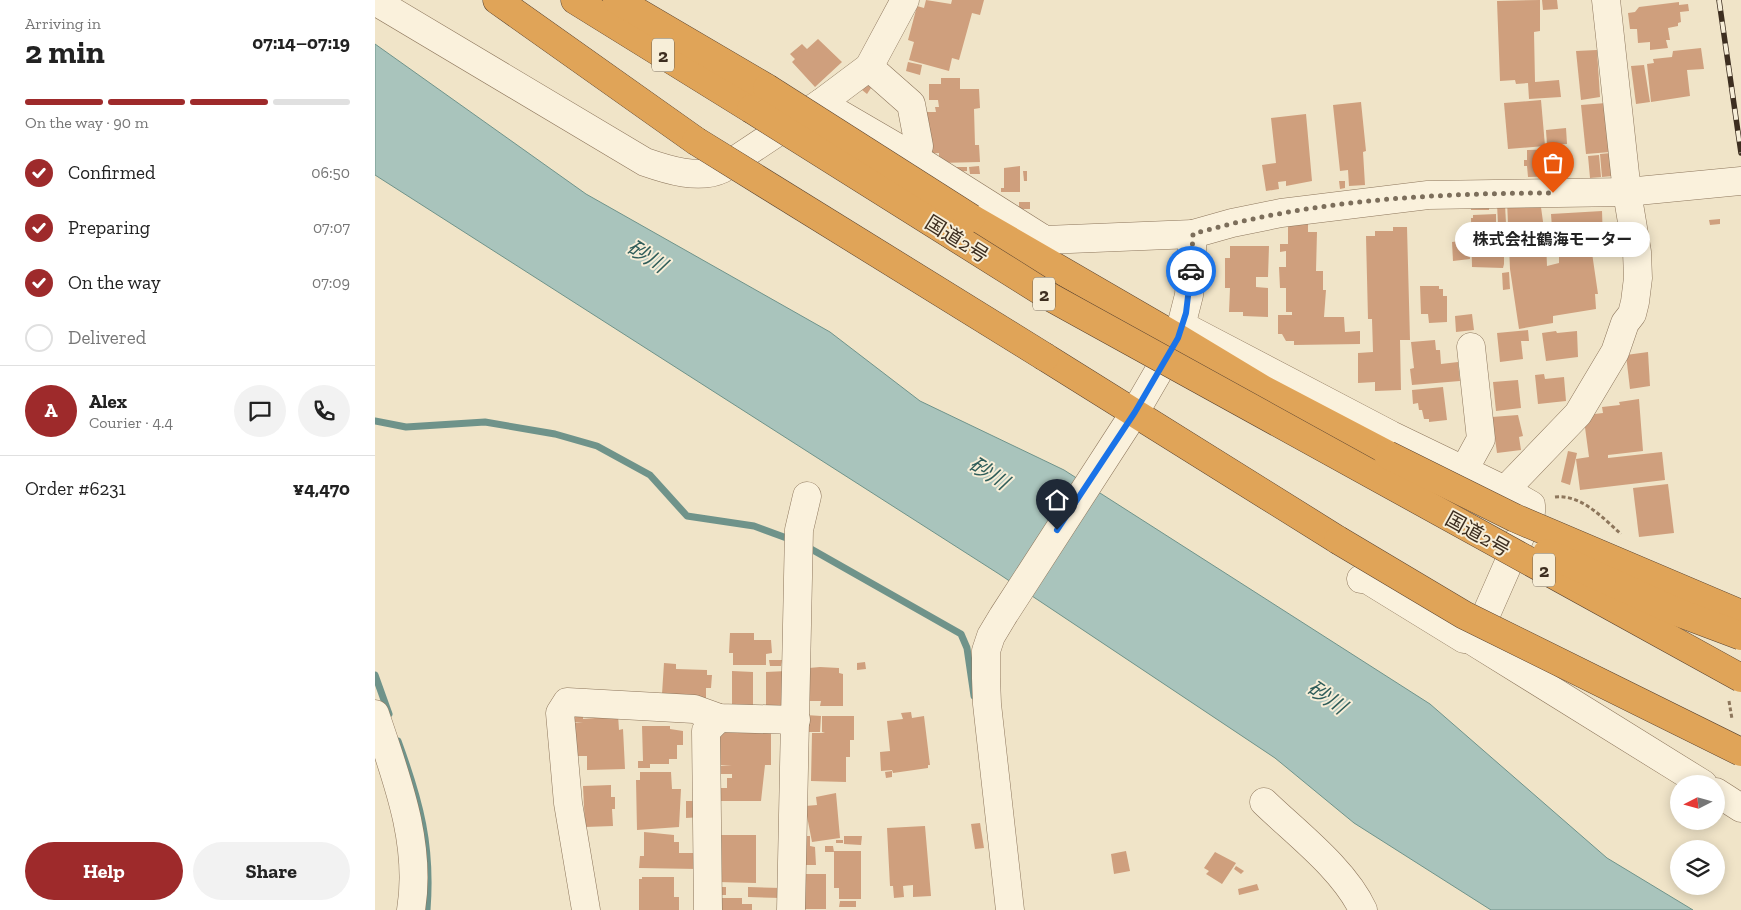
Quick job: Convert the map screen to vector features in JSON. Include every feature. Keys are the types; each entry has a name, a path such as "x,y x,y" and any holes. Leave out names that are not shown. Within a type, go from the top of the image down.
{"highway":[{"path":"497,0 696,141 1135,412 1338,540 1464,615 1741,752"},
{"name":"国道2号","path":"575,0 759,99 1052,298 1741,678"},
{"path":"617,0 759,99 971,218 1181,332 1264,390 1388,455 1515,518 1741,614"},
{"name":"国道2号","path":"1347,462 1677,612 1741,636"},
{"path":"1677,612 1741,644"}],"street":[{"path":"375,0 645,162 671,171 714,173 821,103 869,67 905,0"},
{"path":"1505,490 1577,414 1603,374 1615,352 1625,322 1632,314 1638,278 1637,252 1627,192 1606,0"},
{"path":"869,67 911,104 919,146 912,156"},
{"path":"821,103 912,156 1045,240 1193,234 1232,223 1281,213 1428,195 1627,192 1741,181"},
{"path":"1010,910 987,704 986,651 991,636 1008,607 1135,412 1181,332 1189,294 1193,234"},
{"path":"1181,332 1505,490 1531,505 1531,512 1477,635 1471,640"},
{"path":"1464,470 1481,439 1471,347"},
{"path":"791,910 799,541 807,496"},
{"path":"1361,579 1368,580 1464,639 1471,640 1688,775"},
{"path":"586,910 568,803 560,713 567,702 694,709 719,718 796,720"},
{"path":"375,714 401,790 412,844 414,892 411,910"},
{"path":"708,910 706,731 719,718"},
{"path":"1725,798 1741,808"},
{"path":"1264,802 1335,871 1352,890 1363,910"}],"path":[{"path":"1531,505 1548,498 1562,496 1589,506 1624,536"}],"water":[{"name":"砂川","path":"375,44 586,194 830,332 920,401 1064,470 1430,704 1607,858 1693,910 1491,910 1354,823 1275,758 999,574 375,175"}],"building":[{"path":"926,0 951,4 952,0 984,0 980,15 972,13 959,60 952,58 949,71 909,60 914,42 908,40 917,6 924,8"},
{"path":"1540,0 1540,31 1534,32 1535,82 1559,80 1561,97 1529,99 1528,83 1516,84 1515,80 1500,81 1497,1"},
{"path":"1542,0 1557,0 1558,9 1543,10"},
{"path":"1679,2 1679,5 1688,4 1689,11 1680,12 1681,22 1678,23 1678,26 1668,28 1670,40 1666,40 1668,48 1650,50 1650,42 1638,43 1637,29 1630,29 1628,13 1635,12 1639,7"},
{"path":"818,39 842,62 815,87 792,62 795,59 790,54 802,44 807,49"},
{"path":"1701,48 1704,69 1687,70 1690,96 1651,102 1647,64 1654,63 1653,59 1672,57 1673,51"},
{"path":"1597,50 1600,97 1581,100 1576,51"},
{"path":"908,62 922,65 920,75 906,71"},
{"path":"1644,65 1650,102 1636,104 1631,66"},
{"path":"941,78 960,78 960,89 979,89 980,108 974,109 975,145 979,145 980,162 939,163 939,153 924,154 921,112 936,112 935,107 939,107 938,100 929,100 929,84 941,84"},
{"path":"862,80 871,88 867,94 857,86"},
{"path":"1541,100 1545,146 1508,149 1504,103"},
{"path":"1361,102 1366,151 1363,152 1365,185 1349,186 1348,170 1340,171 1333,105"},
{"path":"1606,103 1610,152 1586,154 1581,105"},
{"path":"1306,114 1312,181 1286,186 1286,181 1278,182 1279,189 1266,191 1262,165 1276,163 1271,118"},
{"path":"1566,128 1567,144 1547,145 1546,130"},
{"path":"1563,149 1563,176 1528,177 1527,166 1524,166 1524,160 1527,160 1527,150"},
{"path":"1611,153 1613,176 1602,177 1600,154"},
{"path":"1599,155 1601,177 1590,178 1588,156"},
{"path":"979,166 980,174 970,174 969,167"},
{"path":"1020,166 1020,192 1001,192 1001,188 1004,188 1004,168"},
{"path":"953,167 967,167 967,171 953,172"},
{"path":"1023,171 1027,171 1027,181 1024,181"},
{"path":"1339,181 1345,181 1345,188 1340,189"},
{"path":"1540,200 1545,236 1533,236 1533,240 1546,240 1547,266 1559,263 1559,251 1591,246 1598,294 1595,294 1596,309 1553,316 1553,323 1519,329 1510,269 1507,201"},
{"path":"1019,202 1030,202 1030,209 1019,209"},
{"path":"1471,202 1489,202 1489,210 1471,210"},
{"path":"1497,204 1505,204 1506,224 1498,224"},
{"path":"1602,211 1603,241 1553,243 1551,214"},
{"path":"1496,214 1496,228 1501,227 1501,232 1504,232 1503,268 1472,267 1471,218 1473,218 1473,215"},
{"path":"1720,219 1720,224 1710,225 1709,220"},
{"path":"1308,220 1308,232 1317,232 1316,271 1323,271 1323,290 1326,290 1324,317 1344,317 1345,332 1360,331 1360,344 1294,345 1294,341 1286,341 1282,334 1278,334 1278,315 1292,315 1292,312 1286,312 1286,288 1280,288 1279,267 1286,267 1286,251 1280,252 1280,244 1288,244 1288,221"},
{"path":"1393,227 1407,227 1410,340 1400,340 1401,390 1375,391 1375,382 1358,383 1358,353 1373,352 1372,319 1368,319 1366,236 1375,236 1375,231 1393,231"},
{"path":"1468,240 1470,259 1453,261 1452,242"},
{"path":"1230,246 1269,246 1268,277 1256,277 1256,287 1268,288 1268,317 1243,316 1243,312 1229,312 1230,288 1225,288 1225,258 1230,258"},
{"path":"1509,272 1510,289 1503,290 1502,273"},
{"path":"1420,286 1439,286 1439,289 1443,289 1443,296 1447,296 1447,322 1429,323 1428,314 1421,314"},
{"path":"1472,314 1474,330 1456,332 1455,316"},
{"path":"1528,330 1529,341 1521,341 1523,359 1500,362 1497,333"},
{"path":"1556,331 1557,333 1577,331 1578,357 1546,361 1542,333"},
{"path":"1435,340 1436,350 1440,350 1441,364 1458,362 1460,381 1412,385 1410,369 1414,368 1411,342"},
{"path":"1648,352 1650,386 1630,389 1626,355"},
{"path":"1544,374 1545,379 1564,377 1566,401 1538,404 1535,375"},
{"path":"1518,380 1521,408 1496,411 1493,382"},
{"path":"1443,387 1447,420 1429,422 1429,419 1424,419 1422,410 1419,410 1418,403 1413,404 1412,390"},
{"path":"1639,399 1643,451 1608,455 1608,458 1662,452 1665,480 1580,490 1576,459 1589,457 1584,420 1586,415 1603,413 1602,407 1620,405 1619,402"},
{"path":"1518,415 1523,436 1519,437 1521,450 1497,453 1492,417"},
{"path":"1568,451 1577,453 1570,485 1561,482"},
{"path":"1668,484 1674,533 1639,537 1633,488"},
{"path":"730,633 754,633 754,640 771,640 772,653 766,654 766,665 733,665 733,653 729,653"},
{"path":"769,660 782,660 781,666 770,666"},
{"path":"865,662 866,669 857,670 857,663"},
{"path":"664,663 676,664 676,669 707,670 707,675 712,675 711,688 706,688 706,701 662,694"},
{"path":"809,668 839,668 839,673 843,674 843,706 820,706 821,701 809,701 809,690 807,691"},
{"path":"732,671 753,672 753,709 732,709"},
{"path":"787,671 787,709 766,709 766,672"},
{"path":"583,711 583,719 595,718 594,716 618,715 619,730 623,729 625,769 587,770 587,756 573,756 572,723 583,722 571,722 571,714"},
{"path":"911,712 912,718 924,716 930,765 928,765 928,768 893,773 892,770 881,771 880,752 890,751 887,721 903,719 901,713"},
{"path":"806,715 821,716 820,732 806,732"},
{"path":"822,716 854,716 854,740 850,740 850,757 846,757 846,782 811,781 812,733 825,733 822,732"},
{"path":"642,726 670,726 670,729 683,731 683,745 677,745 677,759 669,759 669,764 650,764 650,768 638,768 638,761 643,761"},
{"path":"771,729 771,765 765,765 761,801 717,801 717,788 727,788 727,778 732,778 732,774 718,774 718,766 732,765 717,765 717,732"},
{"path":"892,771 892,777 886,778 885,772"},
{"path":"640,772 671,772 672,789 681,789 679,827 637,830 636,780 640,780"},
{"path":"611,785 611,797 615,797 615,809 612,809 613,826 585,827 583,786"},
{"path":"836,793 840,838 812,842 805,806 817,805 816,797"},
{"path":"686,801 701,801 702,817 686,818"},
{"path":"980,823 984,848 975,849 971,824"},
{"path":"925,826 931,896 913,897 913,885 903,886 904,897 894,898 893,886 890,886 887,828"},
{"path":"644,832 674,835 674,842 679,842 679,853 695,853 698,869 639,868 640,856 644,856"},
{"path":"718,835 756,835 756,883 718,882"},
{"path":"799,836 810,836 810,846 815,847 816,865 800,865"},
{"path":"844,836 862,836 861,845 844,844"},
{"path":"836,840 843,840 843,843 836,843"},
{"path":"825,846 833,846 834,852 825,852"},
{"path":"834,851 861,851 861,899 839,899 839,888 834,888"},
{"path":"1126,851 1130,871 1114,874 1111,854"},
{"path":"1215,852 1236,863 1222,884 1206,874 1209,871 1204,868"},
{"path":"1236,866 1244,871 1241,874 1234,869"},
{"path":"800,874 826,874 826,909 800,909"},
{"path":"642,877 674,877 674,897 679,897 679,910 639,910 639,879 642,879"},
{"path":"1257,884 1259,890 1239,895 1238,889"},
{"path":"719,887 726,887 726,895 719,895"},
{"path":"748,887 781,888 781,898 748,897"},
{"path":"721,898 742,898 742,904 752,904 752,910 721,910"},
{"path":"840,901 856,901 856,907 839,907"}],"waterway":[{"path":"375,421 406,427 485,422 555,434 597,446 650,475 687,516 754,526 792,540"},
{"path":"804,545 961,634 967,648 974,696"},
{"path":"375,675 389,714"},
{"path":"398,741 413,784 423,824 428,865 427,910"}],"railway":[{"path":"1719,0 1741,153"}],"way so far":[{"path":"1191,271 1193,234 1232,223 1281,213 1428,195 1553,193"}],"place":[{"name":"株式会社鶴海モーター","path":"1553,193"}],"route":[{"path":"1057,530 1135,412 1178,338 1186,313 1191,271"}]}
